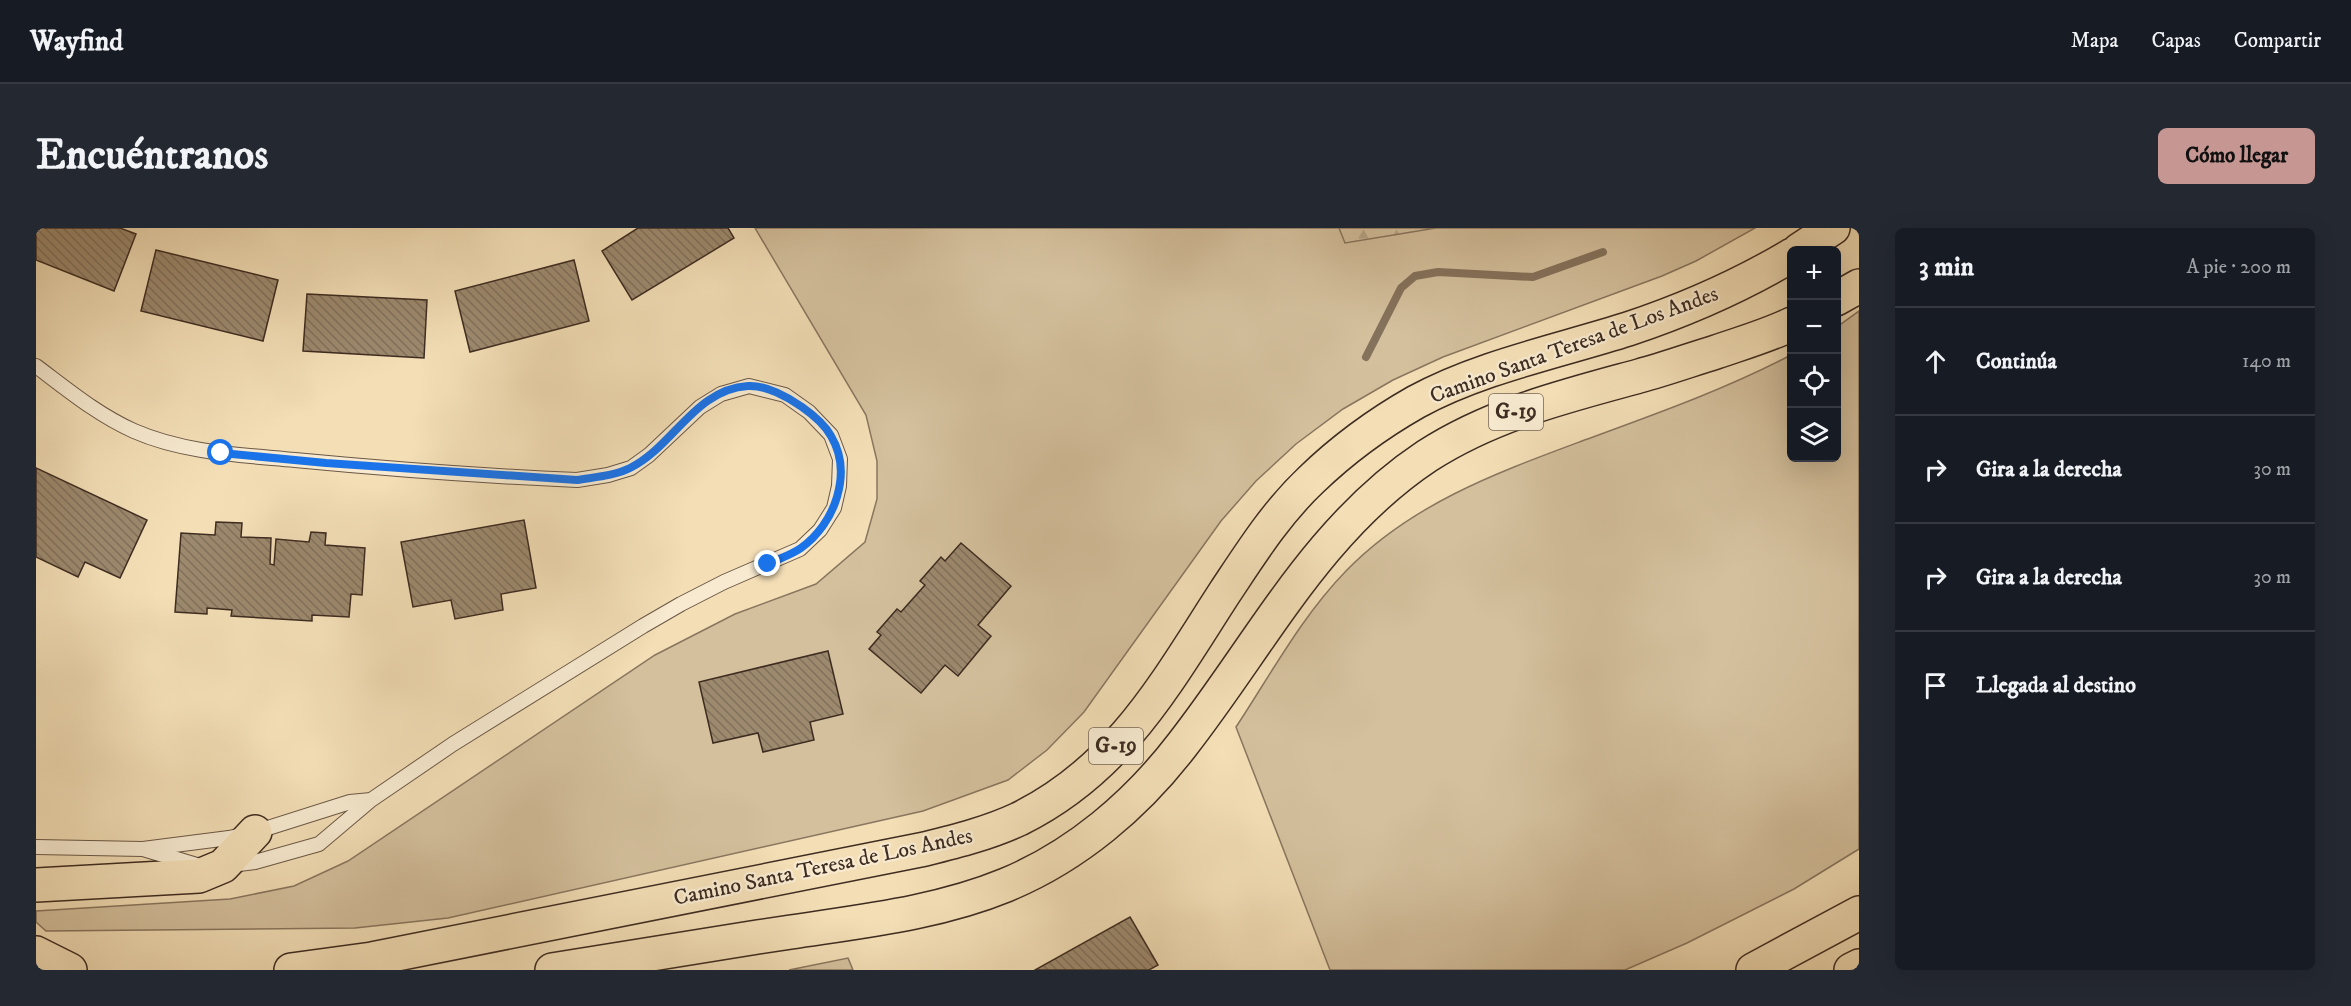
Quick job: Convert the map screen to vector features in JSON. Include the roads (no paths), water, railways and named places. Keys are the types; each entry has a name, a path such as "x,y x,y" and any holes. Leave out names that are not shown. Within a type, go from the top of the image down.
{"main road":[{"path":"1805,246 1833,228"},
{"name":"Camino Santa Teresa de Los Andes","path":"291,970 372,959 925,849 989,831 1018,819 1074,785 1102,762 1156,699 1257,543 1288,502 1363,437 1417,402 1447,388 1512,364 1629,328 1690,306 1723,292 1787,257"},
{"path":"1841,296 1859,286"},
{"name":"Camino Santa Teresa de Los Andes","path":"552,970 895,916 976,895 1006,885 1037,870 1064,855 1121,813 1150,784 1182,746 1318,556 1368,501 1428,456 1469,432 1508,415 1559,398 1643,375 1773,333 1787,326"},
{"path":"36,885 199,876 223,866 255,832"},
{"path":"1753,970 1859,913"},
{"path":"36,953 70,970"},
{"path":"1851,970 1859,966"},
{"path":"36,968 57,970"}],"lane":[{"path":"36,366 93,409 136,432 198,449 326,463 577,480 608,476 631,468 649,455 706,402 721,394 748,386 785,394 809,412 831,435 840,459 840,486 834,508 820,530 800,549 681,604 462,738 371,800 320,844 255,862 223,866 200,866 143,849"},
{"path":"36,847 143,849 229,838 350,802 371,800"}],"waterway":[{"path":"1366,357 1401,288 1415,276 1438,272 1533,277 1603,252"}]}
